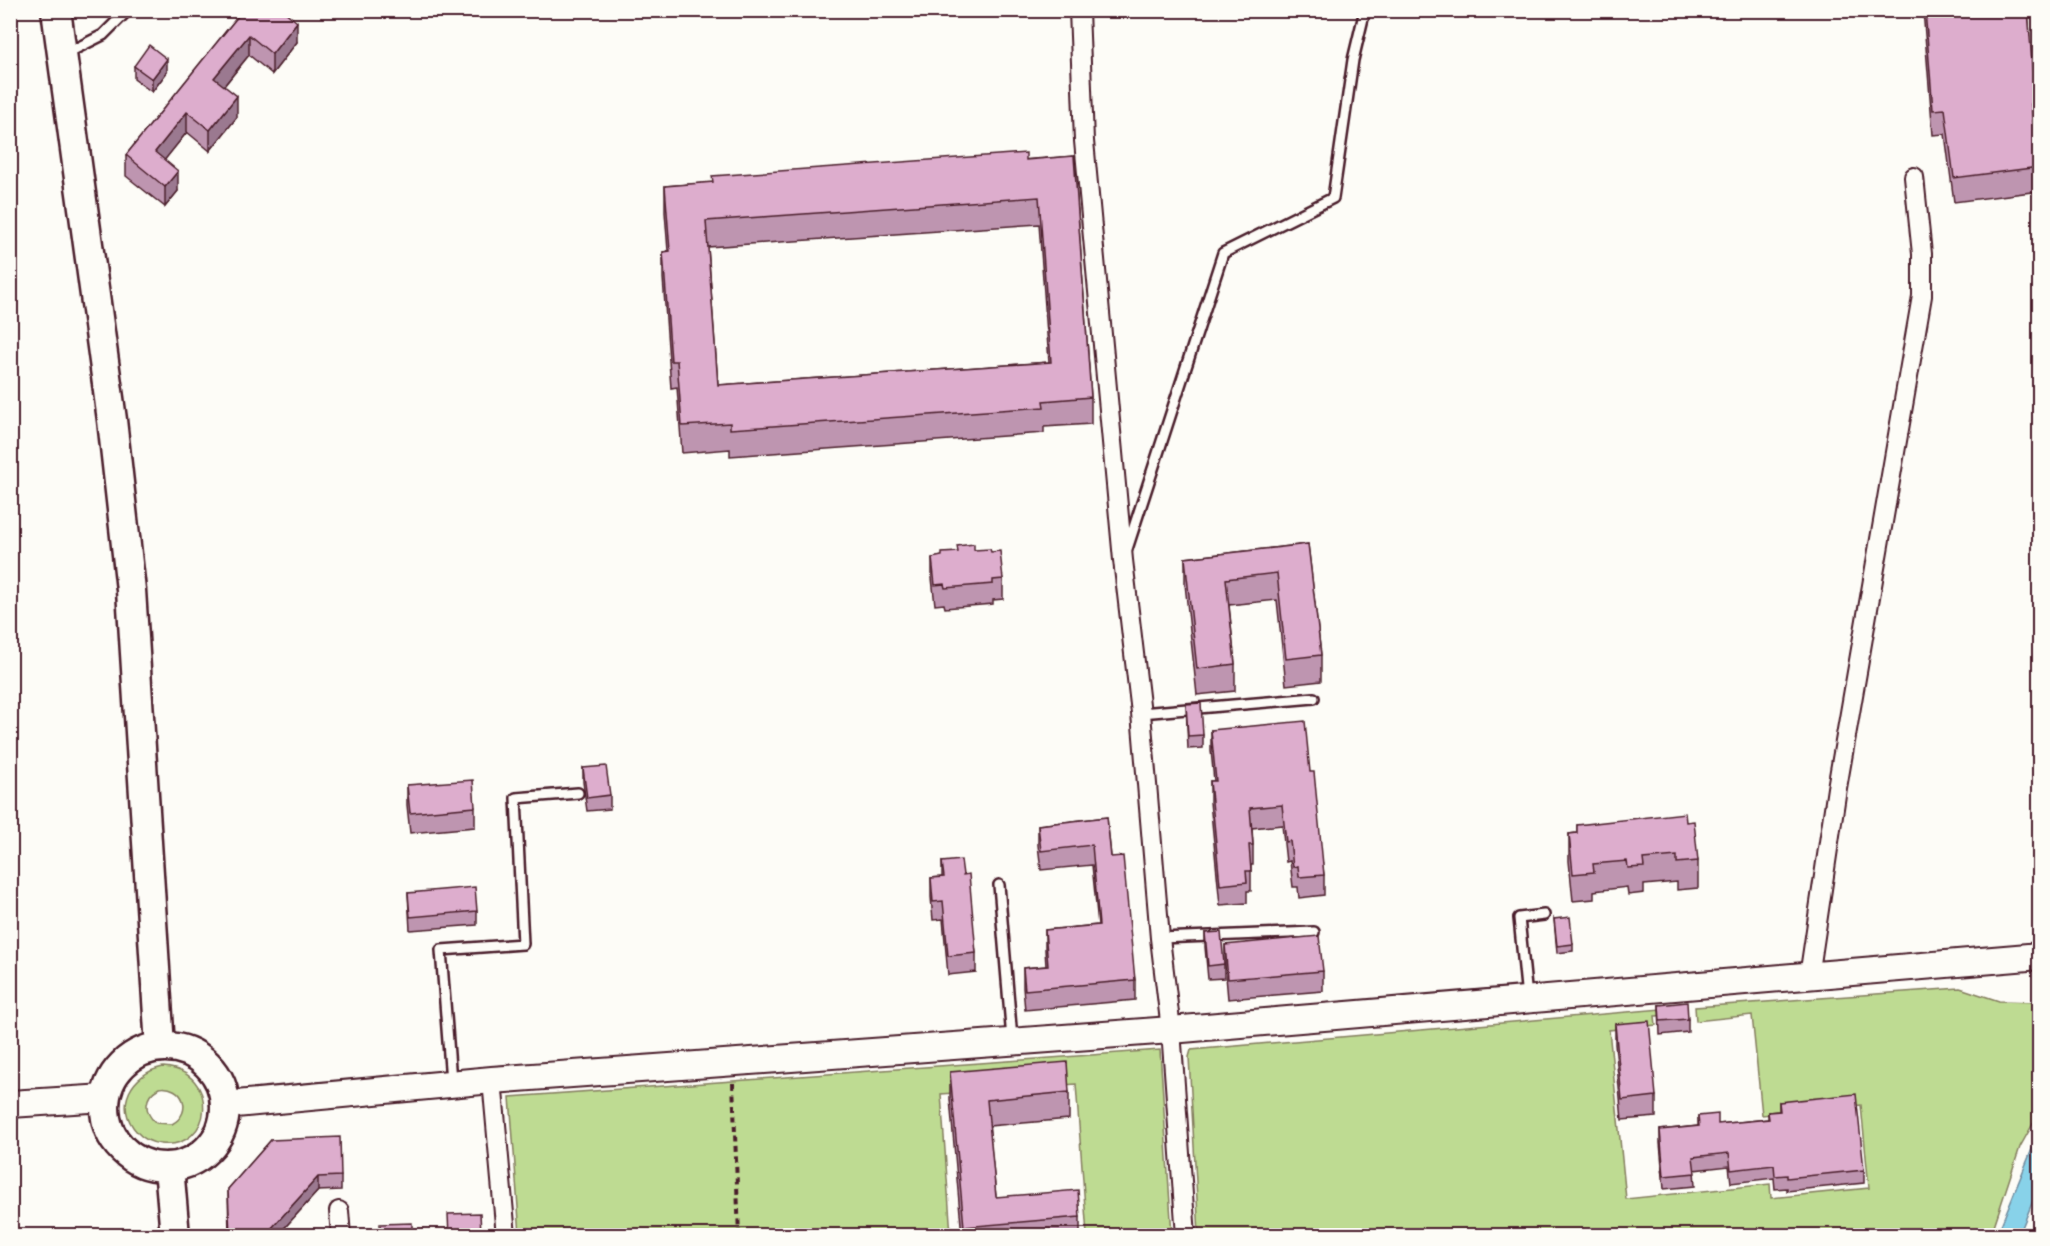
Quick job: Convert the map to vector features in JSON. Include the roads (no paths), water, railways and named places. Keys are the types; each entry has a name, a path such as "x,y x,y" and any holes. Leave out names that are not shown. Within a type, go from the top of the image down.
{"main road":[{"path":"56,10 111,409 131,590 160,1047"},
{"path":"160,1047 187,1051 210,1067 218,1078 225,1105 220,1130 205,1152 194,1160 169,1167 142,1163 120,1148 107,1125 104,1112 108,1085 124,1063 135,1055 160,1047"},
{"path":"169,1167 175,1236"}],"street":[{"path":"1078,10 1084,141 1123,560 1141,713 1171,1030 1186,1236"},
{"path":"1809,977 1837,788 1922,296 1922,264 1914,177"},
{"path":"225,1105 492,1080 1171,1030 2040,956"},
{"path":"492,1080 506,1236"},
{"path":"10,1104 105,1098"},
{"path":"339,1211 341,1236"}],"lane":[{"path":"62,56 103,35 128,10"},
{"path":"1123,560 1223,253 1333,198 1353,60 1365,10"},
{"path":"1141,713 1314,698"},
{"path":"451,1084 441,950 523,944 516,798 578,793"},
{"path":"999,885 1012,1042"},
{"path":"1528,1000 1519,918 1544,915"},
{"path":"1161,938 1314,932"}],"water":[{"path":"2039,1132 2039,1186 2019,1235 1997,1235"}]}
